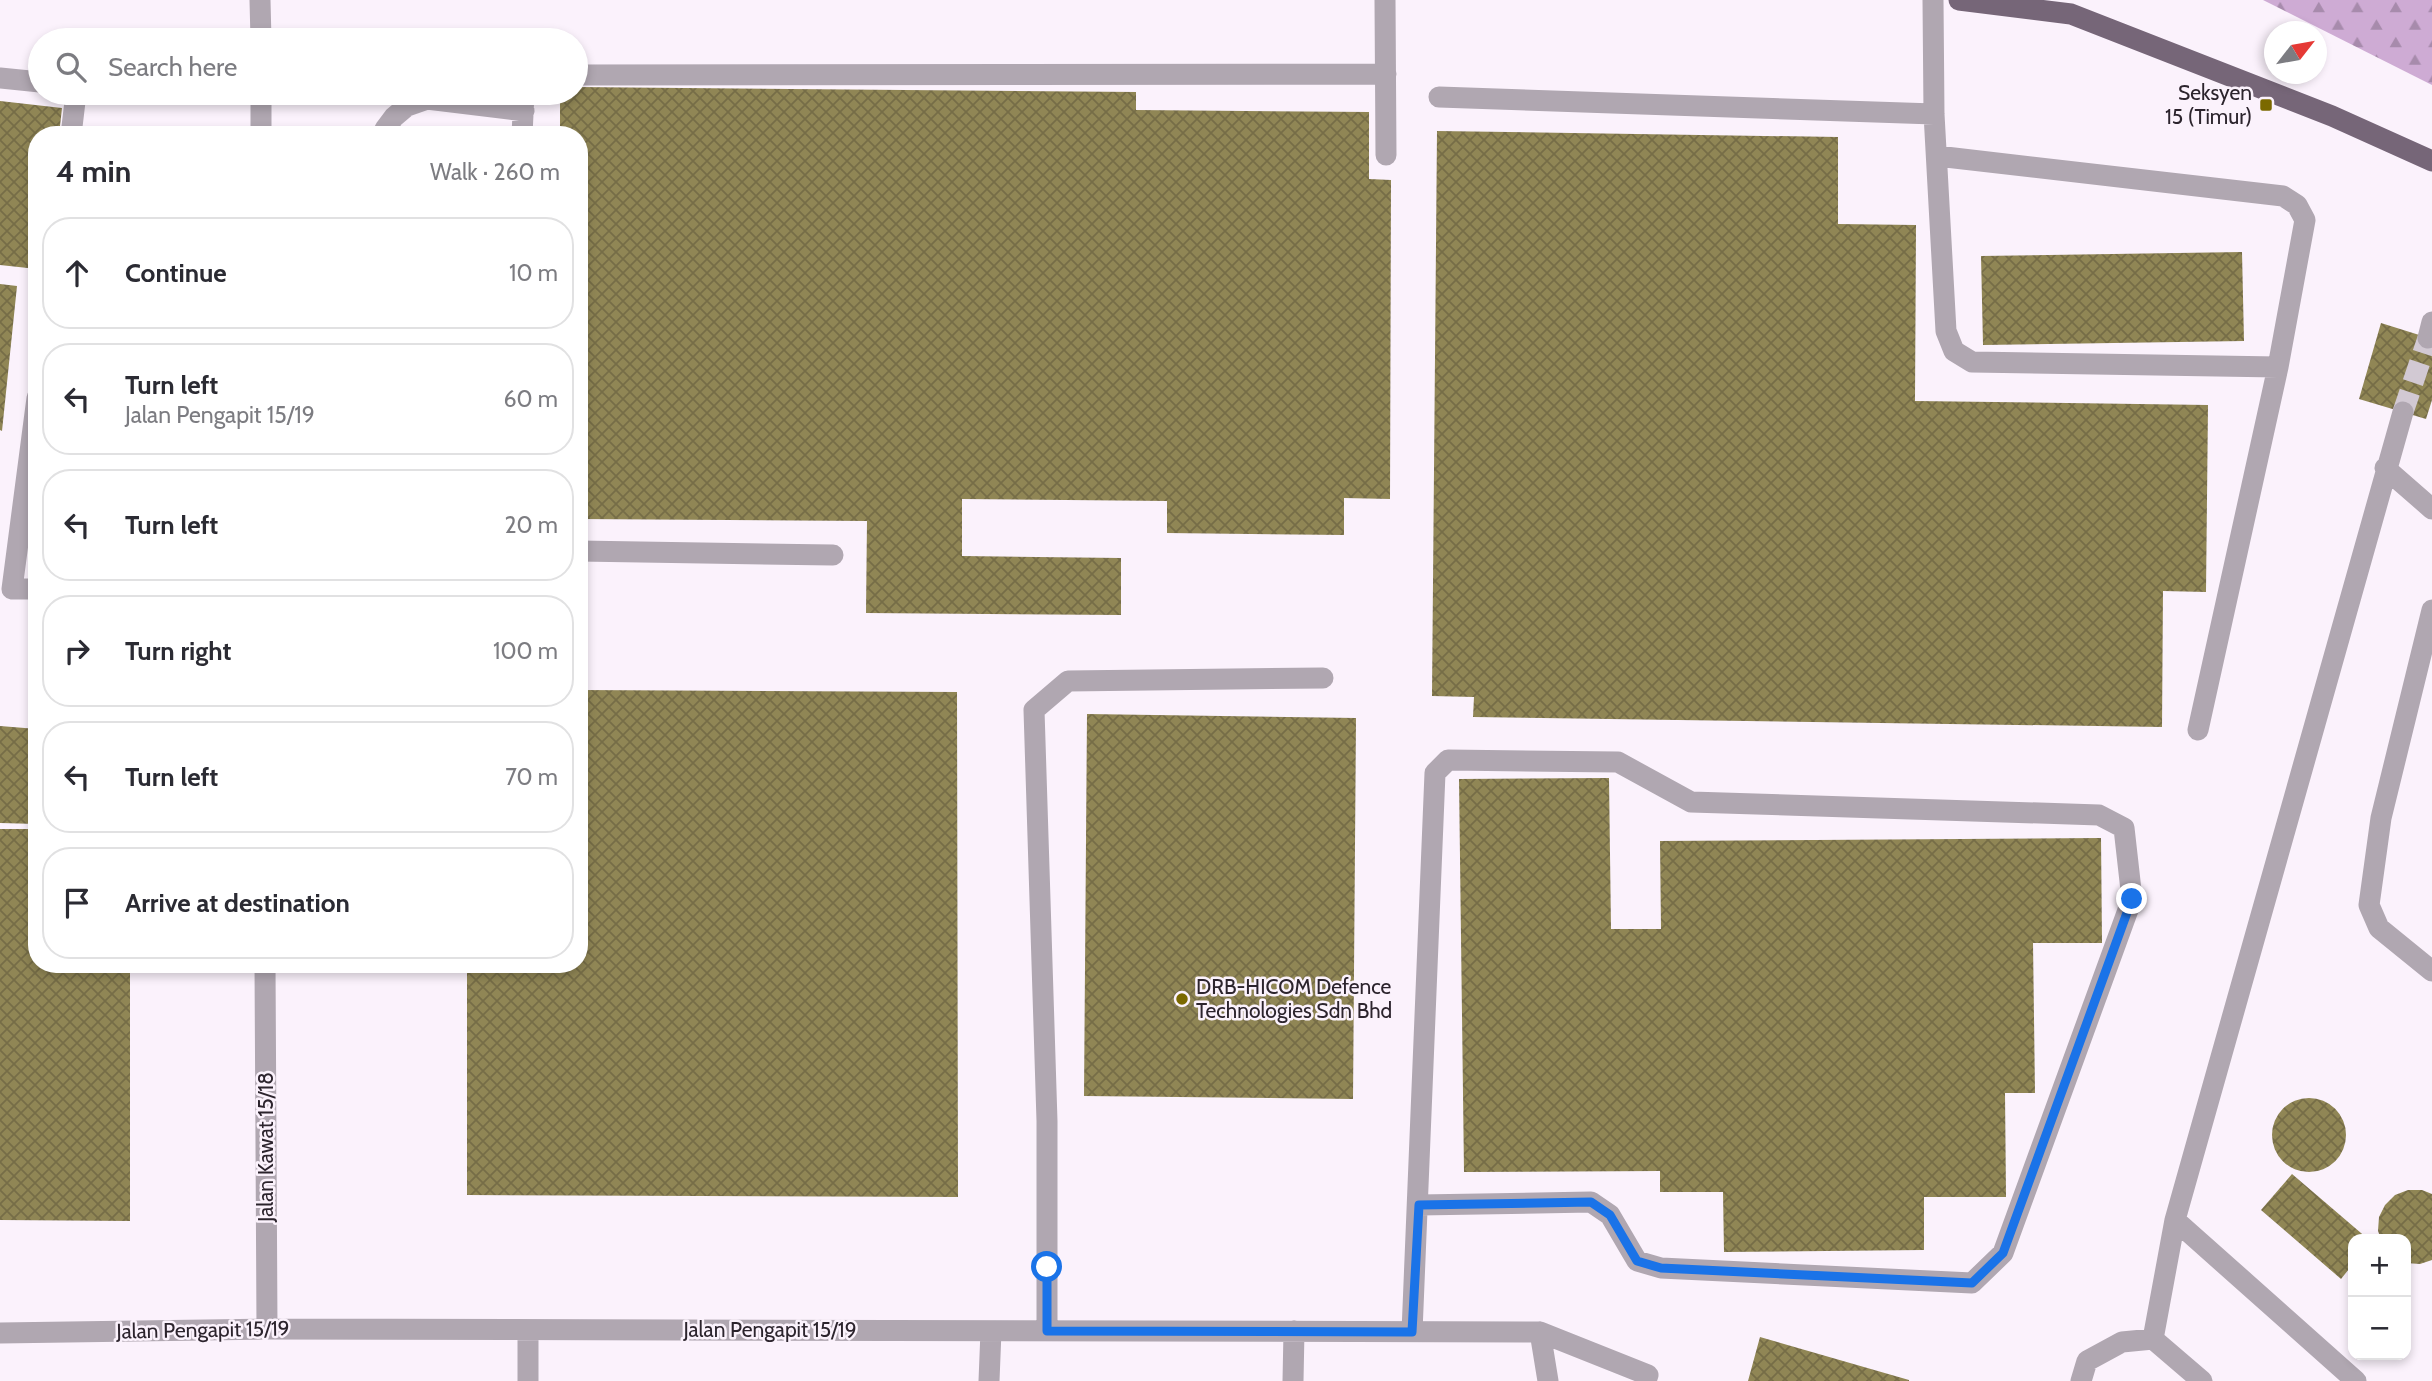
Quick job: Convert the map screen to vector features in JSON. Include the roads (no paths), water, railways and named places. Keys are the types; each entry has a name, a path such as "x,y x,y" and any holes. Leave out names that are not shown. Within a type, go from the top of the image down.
{"main road":[{"path":"1959,0 2071,14"},
{"path":"2048,0 2071,14 2332,116 2432,161"}],"street":[{"path":"260,0 261,28"},
{"path":"1385,0 1386,155"},
{"path":"1933,0 1934,114 1946,331 1954,351 1972,362 2278,367"},
{"path":"588,75 1386,74"},
{"path":"0,78 28,81"},
{"path":"1439,97 1934,114"},
{"path":"72,126 75,105"},
{"path":"261,105 261,126"},
{"path":"388,126 394,117 410,105"},
{"path":"523,126 524,105"},
{"path":"1937,156 2283,196 2297,205 2305,220 2278,367 2198,730"},
{"path":"2153,1339 2175,1220 2385,468 2403,412"},
{"path":"28,454 6,590 28,589"},
{"path":"2385,468 2432,509"},
{"path":"588,551 833,555"},
{"path":"2432,610 2381,818 2369,905 2379,928 2432,971"},
{"path":"1047,1331 1047,1121 1034,710 1068,681 1323,678"},
{"path":"1412,1332 1435,773 1448,760 1618,762 1691,802 2099,815 2124,828 2132,899 2003,1253 1972,1283 1661,1268 1637,1261 1610,1215 1591,1202 1419,1205"},
{"name":"Jalan Kawat 15/18","path":"265,973 267,1329"},
{"path":"2175,1220 2356,1381"},
{"name":"Jalan Pengapit 15/19","path":"0,1333 267,1329 1540,1332"},
{"path":"528,1330 528,1381"},
{"path":"989,1381 991,1331"},
{"path":"1293,1381 1294,1331"},
{"path":"1540,1332 1548,1381"},
{"path":"1540,1332 1648,1375 1646,1381"},
{"path":"2081,1381 2087,1361 2122,1342 2153,1339 2202,1381"}],"tunnel":[{"path":"2403,412 2428,338"}],"place":[{"name":"Seksyen 15 (Timur)","path":"2266,105"},
{"name":"DRB-HICOM Defence Technologies Sdn Bhd","path":"1182,999"}]}
